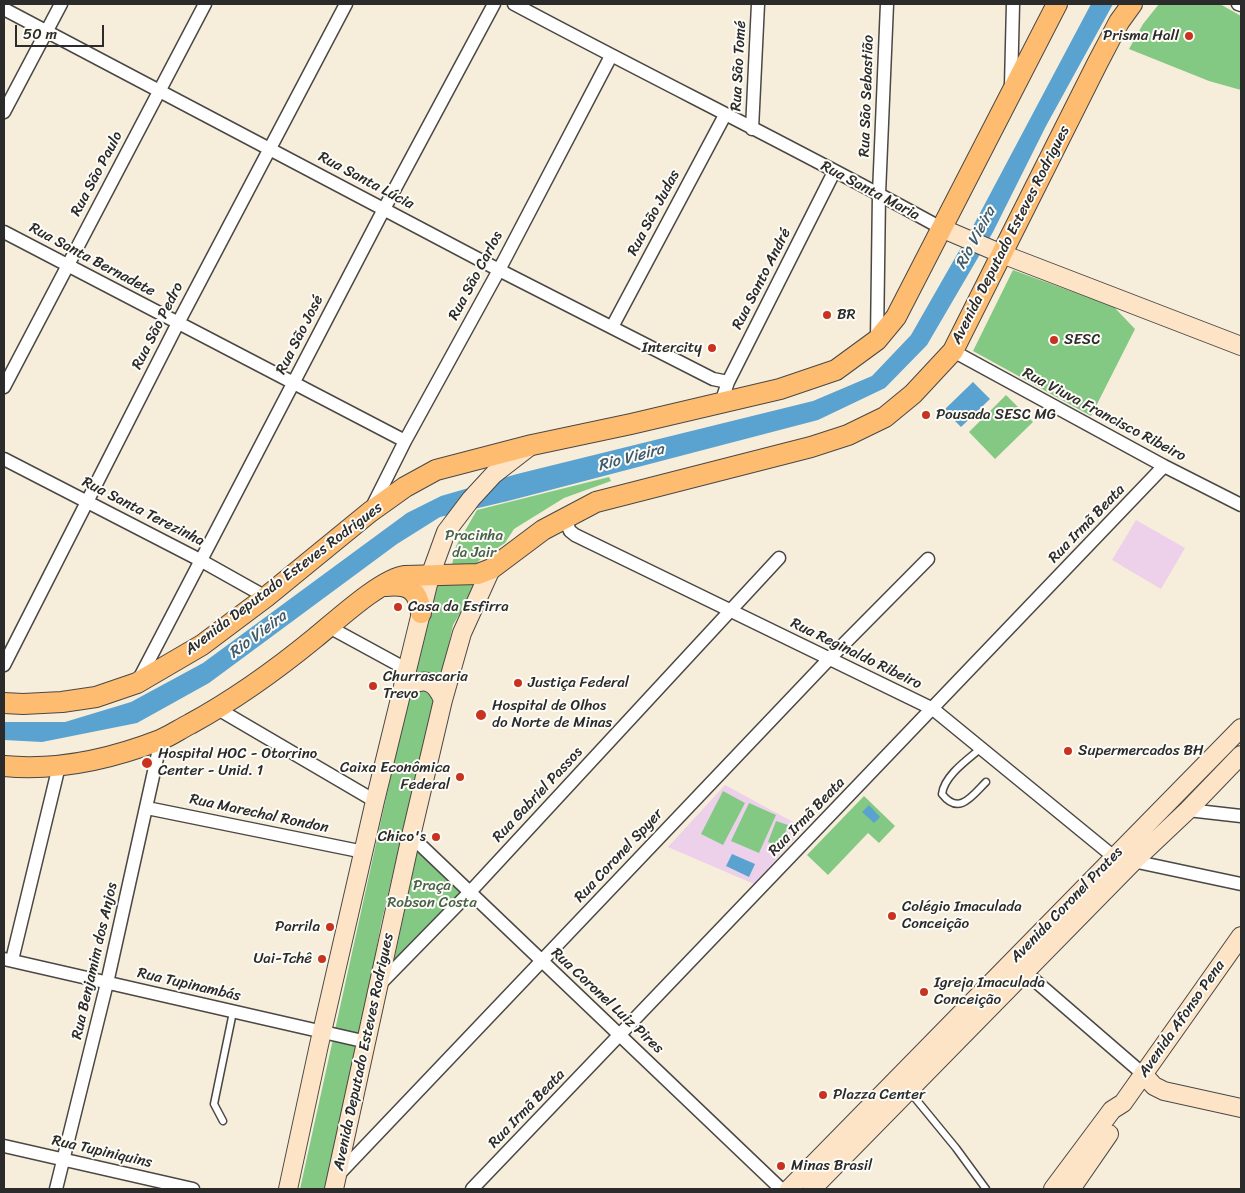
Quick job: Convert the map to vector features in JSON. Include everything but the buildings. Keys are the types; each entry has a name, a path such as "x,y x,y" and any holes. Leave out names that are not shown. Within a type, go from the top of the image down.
{"main road":[{"name":"Avenida Deputado Esteves Rodrigues","path":"4,703 62,702 96,696 137,683 202,645 370,512 405,487 436,470 532,445 780,389 836,370 877,340 896,316 947,231 1011,93 1057,4"},
{"name":"Avenida Deputado Esteves Rodrigues","path":"4,766 18,768 59,766 110,755 161,740 218,709 291,658 382,586 400,577 478,574 491,569 543,530 596,502 848,436 885,416 914,394 953,351 994,251 1119,22 1132,4"},
{"name":"Rua Santa Maria","path":"947,231 994,251 1241,346"},
{"name":"Avenida Deputado Esteves Rodrigues","path":"288,1189 375,801 404,690 430,576 446,532 471,499 494,474 532,445"},
{"name":"Avenida Deputado Esteves Rodrigues","path":"335,1183 411,836 443,700 462,633 491,569"},
{"path":"382,586 398,585 414,591 420,601 421,613"},
{"path":"404,690 413,683 428,682 439,690 443,700"},
{"name":"Avenida Coronel Prates","path":"789,1189 1241,728"},
{"name":"Avenida Coronel Prates","path":"812,1189 1134,861 1188,810 1241,755"},
{"name":"Avenida Afonso Pena","path":"1053,1189 1112,1110 1123,1103 1241,936"},
{"path":"1143,1074 1154,1086 1164,1091 1241,1108"},
{"name":"Avenida Afonso Pena","path":"1071,1189 1121,1116 1123,1103"}],"street":[{"path":"4,112 61,4"},
{"name":"Rua São Paulo","path":"4,387 205,4"},
{"name":"Rua São Pedro","path":"4,665 178,323 346,4"},
{"name":"Rua São José","path":"137,683 384,208 494,4"},
{"name":"Rua Santa Maria","path":"514,4 947,231"},
{"name":"Rua São Tomé","path":"752,129 758,4"},
{"name":"Rua São Sebastião","path":"877,340 879,194 887,4"},
{"path":"1011,93 1013,4"},
{"name":"Rua Santa Lúcia","path":"4,9 499,270 713,379 728,382"},
{"name":"Rua São Carlos","path":"370,512 405,441 499,270 611,56"},
{"name":"Rua São Judas","path":"612,326 725,115"},
{"name":"Rua Santo André","path":"721,403 728,382 834,172"},
{"name":"Rua Santa Bernadete","path":"4,232 405,441"},
{"name":"Rua Viuva Francisco Ribeiro","path":"953,351 1164,466 1241,505"},
{"path":"713,379 721,403"},
{"name":"Rua Santa Terezinha","path":"4,459 266,596"},
{"name":"Rua Irmã Beata","path":"472,1189 1164,466"},
{"name":"Rua Reginaldo Ribeiro","path":"564,518 570,531 575,535 933,709 1114,857"},
{"name":"Rua Gabriel Passos","path":"379,986 470,892 779,558"},
{"name":"Rua Coronel Spyer","path":"335,1183 541,962 829,659 928,559"},
{"path":"329,627 408,670"},
{"path":"218,709 375,801"},
{"name":"Rua Benjamim dos Anjos","path":"56,1189 107,983 161,740"},
{"path":"8,960 59,766"},
{"name":"Rua Marechal Rondon","path":"147,808 364,852"},
{"path":"1188,810 1241,816"},
{"name":"Rua Coronel Luiz Pires","path":"411,836 781,1189"},
{"path":"1114,857 1241,884"},
{"name":"Rua Tupinambás","path":"8,960 367,1042"},
{"path":"1025,972 1143,1074"},
{"name":"Rua Tupiniquins","path":"4,1146 192,1189"}],"lane":[{"path":"980,749 951,776 943,786 942,794 948,802 957,804 965,802 986,782"},
{"path":"223,1121 214,1104 233,1012"},
{"path":"909,1091 956,1148 986,1189"}],"shaded area":[{"path":"1136,520 1185,548 1161,589 1112,560"},
{"path":"725,785 804,828 754,884 668,847"}],"green space":[{"name":"Prisma Hall","path":"1159,4 1220,4 1241,16 1241,90 1209,81 1129,49 1143,24"},
{"name":"SESC","path":"1013,270 1114,307 1135,329 1091,416 973,351"},
{"path":"1006,395 1033,422 995,459 969,432"},
{"name":"Pracinha da Jair","path":"609,477 611,481 564,498 514,529 505,543 482,558 470,569 460,569 452,565 456,546 477,510"},
{"path":"482,576 453,625 381,924 362,1027 328,1189 300,1189 405,712 437,581"},
{"path":"723,791 745,803 723,845 701,834"},
{"path":"864,796 895,826 879,843 868,833 828,875 807,855"},
{"path":"749,803 776,815 759,853 731,841"},
{"path":"776,821 788,825 780,847 768,842"},
{"name":"Praça Robson Costa","path":"418,849 466,895 393,965"}],"water":[{"name":"Rio Vieira","path":"1091,4 1113,4 1046,126 993,232 927,345 885,388 818,420 440,517 397,544 209,683 137,723 42,742 4,740 4,722 65,722 131,702 203,663 407,513 441,496 517,474 813,401 872,376 911,335 971,230"},
{"path":"973,382 990,399 961,427 944,410"},
{"path":"869,805 880,817 874,823 862,812"},
{"path":"732,854 755,864 749,877 726,866"}],"place":[{"name":"Prisma Hall","path":"1189,36"},
{"name":"BR","path":"827,315"},
{"name":"SESC","path":"1054,340"},
{"name":"Intercity","path":"712,348"},
{"name":"Pousada SESC MG","path":"926,415"},
{"name":"Casa da Esfirra","path":"398,607"},
{"name":"Justiça Federal","path":"518,683"},
{"name":"Churrascaria Trevo","path":"373,686"},
{"name":"Hospital de Olhos do Norte de Minas","path":"481,715"},
{"name":"Supermercados BH","path":"1068,751"},
{"name":"Hospital HOC - Otorrino Center - Unid. 1","path":"147,763"},
{"name":"Caixa Econômica Federal","path":"460,777"},
{"name":"Chico's","path":"436,837"},
{"name":"Colégio Imaculada Conceição","path":"892,916"},
{"name":"Parrila","path":"330,927"},
{"name":"Uai-Tchê","path":"322,959"},
{"name":"Igreja Imaculada Conceição","path":"924,992"},
{"name":"Plazza Center","path":"823,1095"},
{"name":"Minas Brasil","path":"781,1166"}]}
